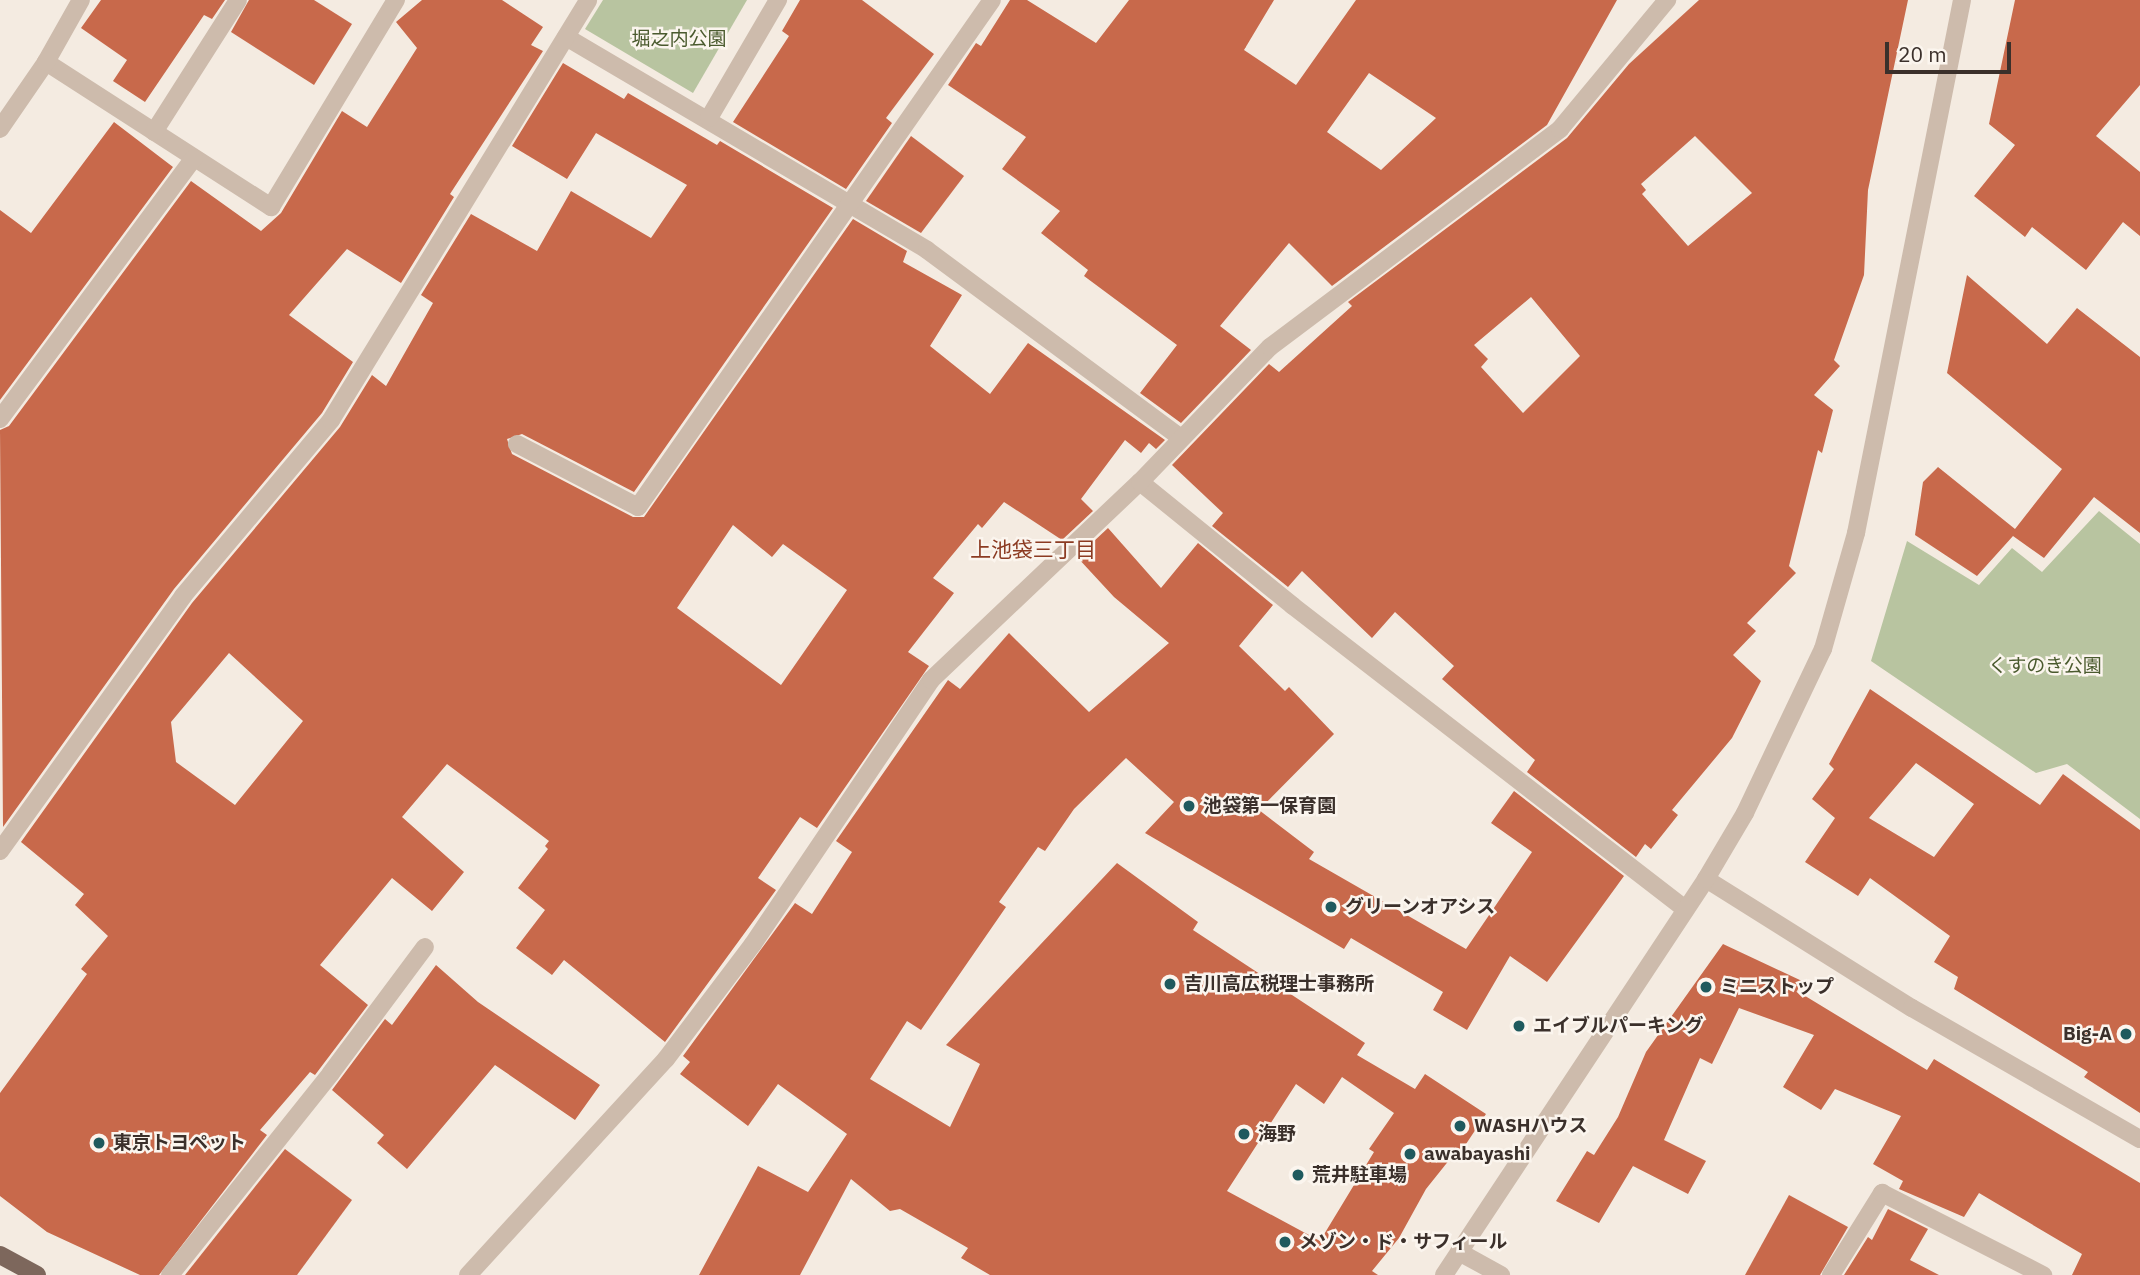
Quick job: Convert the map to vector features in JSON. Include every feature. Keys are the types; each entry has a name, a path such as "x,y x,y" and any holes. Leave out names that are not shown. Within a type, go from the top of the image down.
{"main road":[{"path":"0,1255 37,1275"}],"street":[{"path":"0,129 46,62 80,0"},
{"path":"154,132 238,0"},
{"path":"46,62 271,208 396,0"},
{"path":"0,850 183,596 331,420 588,0"},
{"path":"709,118 778,0"},
{"path":"517,444 638,507 992,0"},
{"path":"468,1275 666,1059 753,944 931,680 1140,482 1180,437 1270,347 1560,128 1667,0"},
{"path":"1444,1275 1706,879 1786,732 1824,649 1840,597 1962,0"},
{"path":"566,37 709,118 927,250 1180,437"},
{"path":"0,419 194,158"},
{"path":"1140,482 1293,606 1685,909"},
{"path":"1706,879 1912,1008 2140,1139"},
{"path":"170,1275 290,1126 425,947"},
{"path":"1831,1275 1882,1193 2043,1275"},
{"path":"1459,1252 1501,1275"}],"green space":[{"name":"堀之内公園","path":"603,0 747,0 693,93 585,29"},
{"name":"くすのき公園","path":"2099,511 2140,544 2140,819 2067,764 2036,773 1871,661 1907,541 1979,585 2012,548 2042,572"}],"building":[{"path":"101,0 225,0 212,19 204,15 145,102 113,81 127,60 81,28"},
{"path":"249,0 314,0 352,24 314,85 231,32"},
{"path":"422,0 502,0 543,27 531,45 543,51 450,194 454,197 401,283 347,249 289,315 353,362 322,413 174,589 3,827 0,430 9,426 191,181 261,231 281,213 342,111 367,127 417,48 396,22"},
{"path":"800,0 862,0 934,54 886,118 892,123 846,189 733,122 789,36 782,31"},
{"path":"1010,0 1027,0 1096,43 1129,0 1274,0 1244,50 1296,85 1356,0 1617,0 1547,125 1332,286 1289,243 1220,326 1251,350 1181,423 1140,393 1177,345 1084,276 1088,270 1041,233 1060,211 1002,169 1026,137 948,85 976,43 981,46","holes":["1369,73 1436,118 1381,170 1327,132"]},
{"path":"1699,0 1908,0 1868,190 1864,275 1834,360 1840,366 1814,395 1833,410 1822,453 1818,450 1789,566 1796,573 1747,623 1756,631 1733,655 1761,681 1732,738 1672,810 1678,815 1651,849 1645,844 1636,857 1527,772 1535,760 1442,679 1454,666 1395,612 1372,638 1302,571 1288,587 1212,526 1223,513 1172,465 1269,364 1279,372 1352,306 1348,302 1567,138 1629,64","holes":["1695,136 1752,193 1688,246 1642,194 1646,190 1641,184","1531,297 1580,356 1523,413 1481,367 1488,359 1474,345"]},
{"path":"2015,0 2140,0 2140,85 2096,136 2140,172 2140,236 2123,222 2086,270 2032,227 2025,237 1974,196 2015,145 1989,124"},
{"path":"563,63 624,99 628,93 717,145 720,141 833,208 634,492 522,434 507,439 512,454 633,517 644,517 853,219 907,251 903,262 962,295 930,346 990,394 1028,343 1165,440 1156,449 1149,443 1141,453 1125,440 1081,499 1093,511 1062,540 1004,502 982,528 978,524 933,578 954,593 908,652 929,666 817,828 800,817 758,878 776,890 665,1042 564,960 552,975 516,948 545,910 518,888 548,849 545,846 549,841 447,764 402,817 464,872 432,911 392,878 320,965 368,1005 315,1075 310,1072 260,1130 267,1135 159,1275 140,1275 47,1232 0,1196 0,1093 87,974 81,969 108,936 75,905 84,894 21,842 192,603 340,427 372,375 386,386 433,303 421,295 471,214 537,251 571,191 651,238 687,185 596,133 567,179 512,146","holes":["733,525 772,557 783,544 847,590 781,685 677,608","229,653 303,721 235,805 176,762 171,722"]},
{"path":"114,122 173,167 0,400 0,210 31,233"},
{"path":"911,136 964,176 921,233 866,201"},
{"path":"1967,275 2047,344 2077,308 2140,357 2140,533 2094,497 2044,558 2013,536 1977,576 1915,535 1923,482 1938,467 2015,529 2062,469 1947,373"},
{"path":"1108,528 1161,588 1198,543 1273,605 1239,646 1285,691 1289,687 1334,734 1259,810 1314,852 1309,859 1466,949 1532,852 1491,823 1514,791 1624,876 1547,982 1510,956 1467,1030 1433,1010 1443,992 1351,938 1344,949 1145,833 1174,802 1126,758 1074,809 1045,851 1038,847 999,902 1006,907 921,1030 907,1021 870,1079 950,1127 980,1064 946,1045 1117,863 1198,922 1193,930 1365,1043 1357,1055 1415,1089 1425,1074 1486,1114 1458,1156 1454,1154 1426,1189 1399,1238 1372,1271 1378,1275 990,1275 961,1258 968,1248 900,1209 890,1211 851,1179 800,1275 699,1275 758,1166 808,1192 847,1134 778,1084 748,1126 680,1074 690,1062 683,1056 795,903 812,914 852,852 836,841 948,680 960,689 1009,633 1089,712 1169,643 1114,597 1077,557","holes":["1342,1077 1394,1113 1369,1149 1374,1152 1320,1241 1227,1191 1296,1084 1324,1104"]},
{"path":"1870,689 2040,805 2063,774 2140,830 2140,1113 2084,1077 2088,1072 1954,989 1958,977 1934,962 1950,936 1870,878 1858,896 1805,862 1835,818 1812,799 1834,769 1829,764","holes":["1916,763 1974,804 1934,857 1869,818"]},
{"path":"1723,944 1802,981 1797,991 1927,1070 1934,1059 2140,1183 2140,1275 2072,1275 2082,1254 1979,1193 1964,1217 1899,1189 1903,1181 1873,1164 1901,1116 1835,1089 1821,1110 1783,1087 1814,1035 1739,1008 1712,1064 1700,1058 1664,1140 1706,1161 1688,1194 1633,1166 1599,1223 1556,1201 1587,1151 1594,1155 1618,1117 1646,1052"},
{"path":"436,965 478,1002 600,1085 575,1120 495,1065 407,1169 377,1143 384,1135 332,1090 385,1019 392,1025"},
{"path":"285,1149 352,1200 297,1275 185,1275"},
{"path":"1789,1195 1848,1227 1820,1275 1745,1275"},
{"path":"1888,1209 1928,1229 1910,1260 1939,1275 1844,1275 1868,1237 1872,1240"}],"place":[{"name":"池袋第一保育園","path":"1189,806"},
{"name":"グリーンオアシス","path":"1331,907"},
{"name":"吉川高広税理士事務所","path":"1170,984"},
{"name":"ミニストップ","path":"1706,987"},
{"name":"エイブルパーキング","path":"1519,1026"},
{"name":"Big-A","path":"2126,1034"},
{"name":"WASHハウス","path":"1460,1126"},
{"name":"海野","path":"1244,1134"},
{"name":"東京トヨペット","path":"99,1143"},
{"name":"awabayashi","path":"1410,1154"},
{"name":"荒井駐車場","path":"1298,1175"},
{"name":"メゾン・ド・サフィール","path":"1285,1242"}],"district":[{"name":"上池袋三丁目","path":"1033,549"}]}
